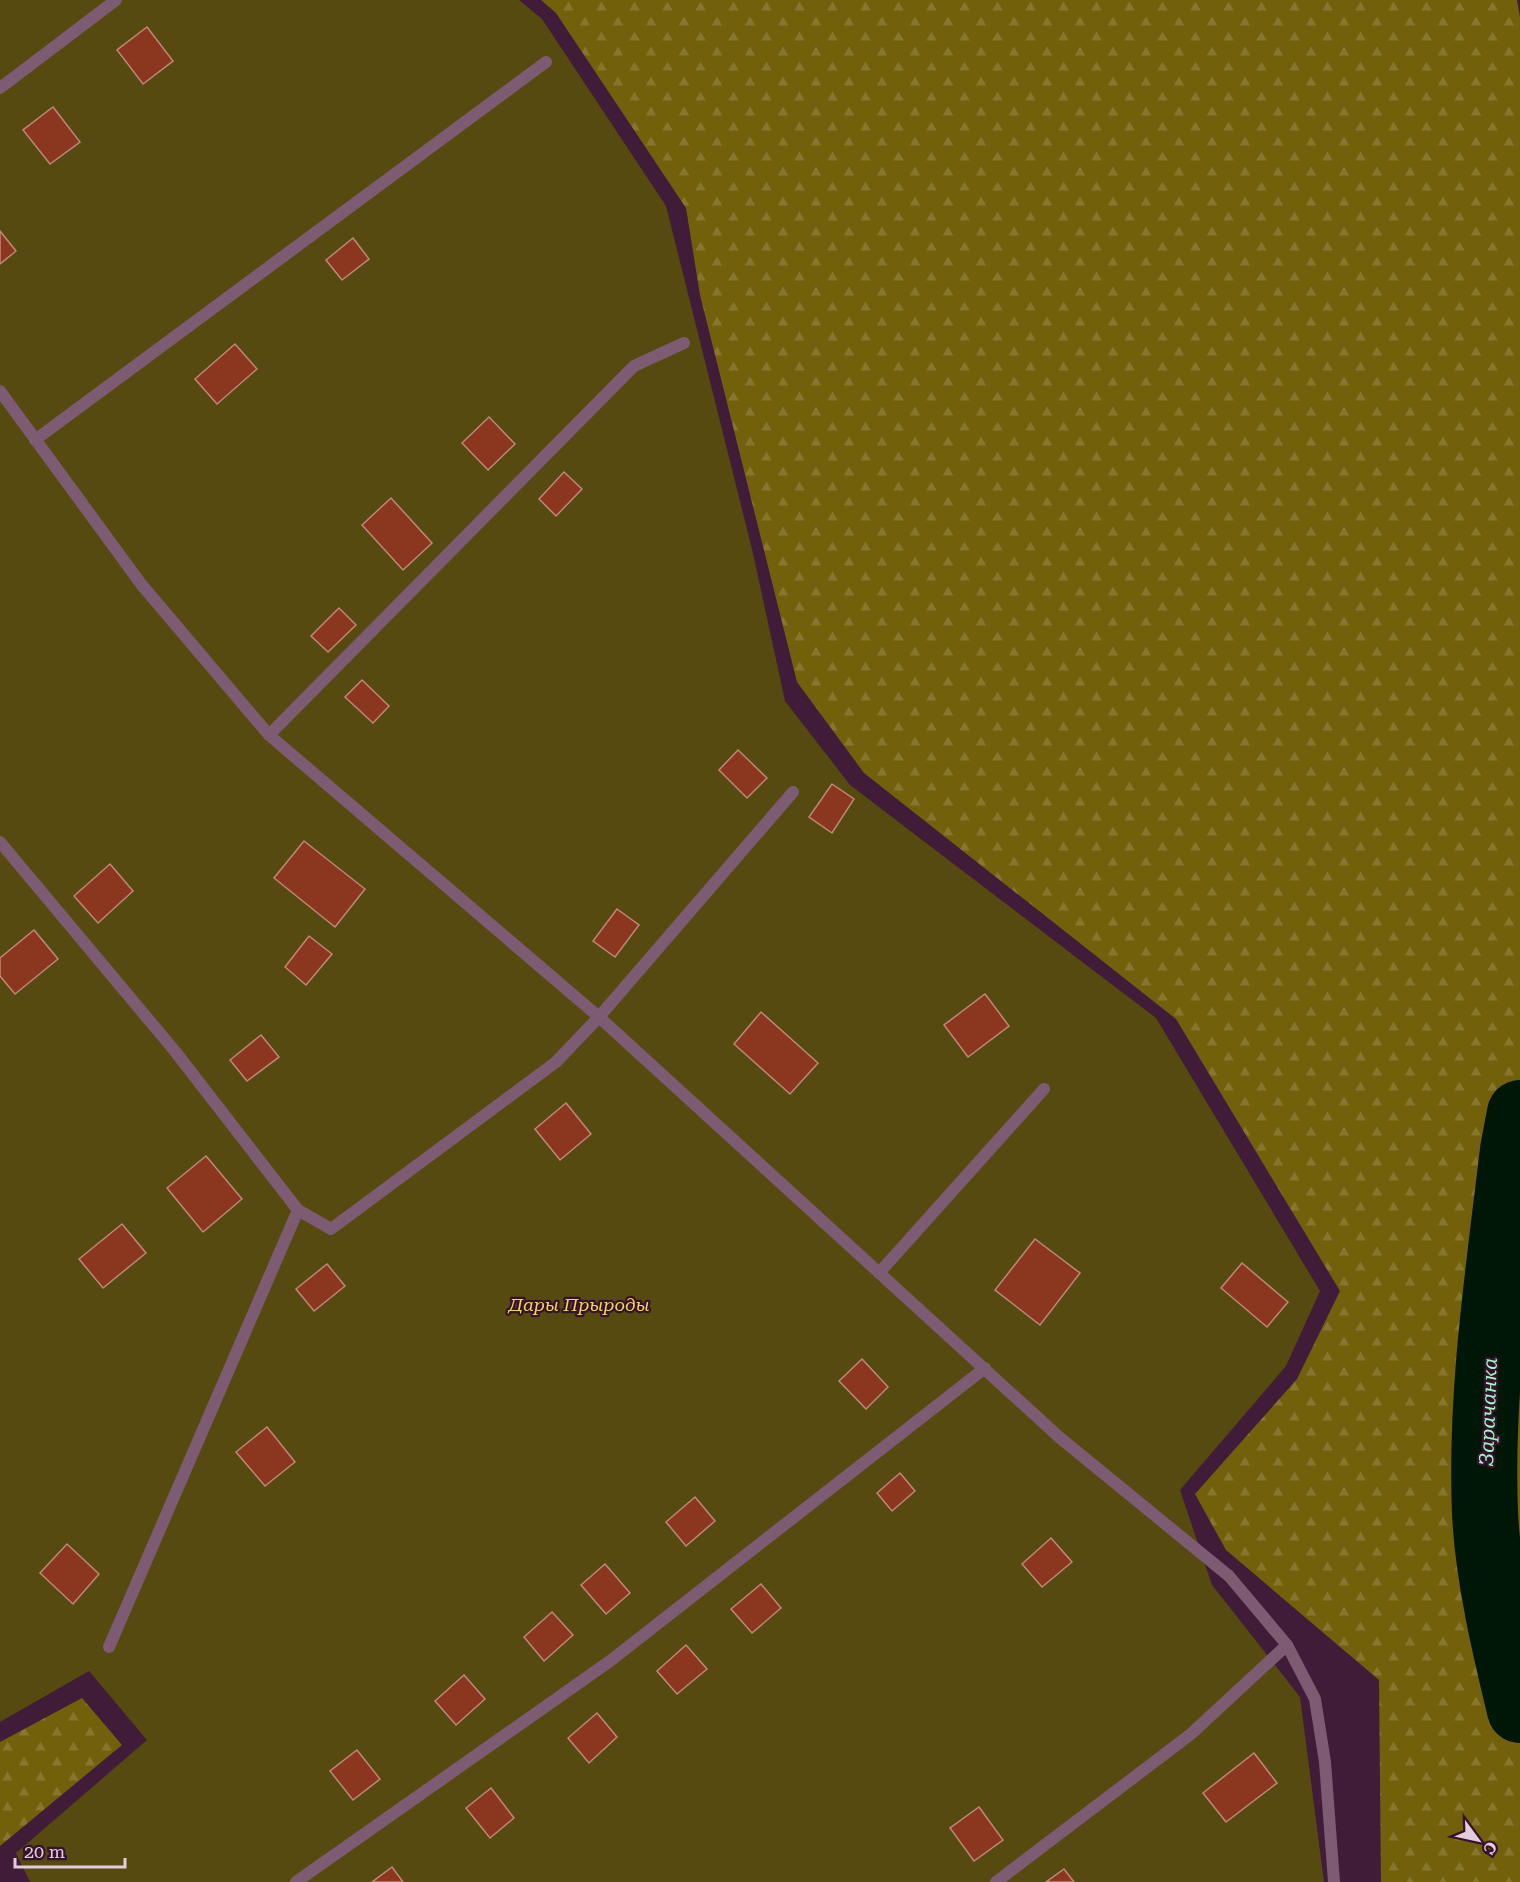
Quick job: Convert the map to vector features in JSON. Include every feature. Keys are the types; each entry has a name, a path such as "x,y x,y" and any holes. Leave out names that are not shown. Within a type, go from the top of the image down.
{"lane":[{"path":"0,87 116,0"},
{"path":"35,440 546,62"},
{"path":"269,735 634,366 684,343"},
{"path":"0,391 141,584 269,735 599,1017 1059,1437 1229,1576 1287,1645 1315,1699 1325,1762 1335,1882"},
{"path":"0,842 174,1050 298,1210 331,1229 556,1062 599,1017 793,792"},
{"path":"879,1273 1044,1089"},
{"path":"108,1647 298,1210"},
{"path":"296,1882 610,1661 986,1368"},
{"path":"996,1882 1191,1734 1287,1645"}],"green space":[{"name":"Дары Прыроды","path":"0,0 519,0 542,19 666,206 752,549 785,701 850,785 1156,1018 1320,1291 1286,1366 1180,1490 1212,1585 1300,1697 1324,1882 30,1882 16,1853 147,1740 89,1671 0,1722"},
{"path":"541,0 1517,0 1520,17 1520,1882 1381,1882 1379,1680 1226,1550 1195,1494 1297,1379 1340,1291 1176,1019 864,773 797,682 700,295 686,208 556,13"},
{"path":"82,1698 122,1745 0,1846 0,1742"}],"building":[{"path":"147,27 173,61 143,84 117,50"},
{"path":"53,107 80,142 50,164 23,130"},
{"path":"0,231 16,251 0,264"},
{"path":"353,238 369,259 342,280 326,260"},
{"path":"235,344 257,369 217,404 195,379"},
{"path":"489,417 515,444 488,470 462,443"},
{"path":"564,472 582,489 556,516 539,499"},
{"path":"391,498 432,543 403,570 362,525"},
{"path":"339,608 356,625 328,652 311,636"},
{"path":"362,680 389,706 373,723 345,697"},
{"path":"738,750 767,778 747,798 719,770"},
{"path":"832,784 854,799 832,833 809,817"},
{"path":"304,841 365,889 335,927 274,878"},
{"path":"110,864 133,891 98,923 74,896"},
{"path":"617,909 639,925 615,957 593,941"},
{"path":"34,930 58,959 15,994 0,976 0,958"},
{"path":"309,936 332,954 306,985 285,967"},
{"path":"985,994 1009,1026 968,1057 944,1025"},
{"path":"761,1012 818,1063 790,1094 734,1044"},
{"path":"261,1035 279,1057 247,1081 230,1060"},
{"path":"566,1103 591,1134 560,1160 535,1129"},
{"path":"206,1156 242,1199 203,1232 167,1188"},
{"path":"122,1224 146,1253 103,1288 79,1259"},
{"path":"1035,1239 1080,1273 1040,1325 995,1290"},
{"path":"1242,1263 1288,1302 1267,1327 1221,1288"},
{"path":"327,1264 345,1286 314,1311 296,1289"},
{"path":"862,1359 888,1387 866,1409 839,1381"},
{"path":"267,1427 295,1462 265,1486 236,1452"},
{"path":"900,1473 915,1491 892,1511 877,1493"},
{"path":"695,1497 715,1521 686,1546 666,1522"},
{"path":"1051,1538 1072,1562 1042,1587 1022,1564"},
{"path":"67,1544 99,1574 73,1604 40,1573"},
{"path":"605,1564 630,1593 606,1614 581,1585"},
{"path":"761,1584 781,1608 752,1633 731,1609"},
{"path":"552,1612 573,1635 544,1661 524,1637"},
{"path":"686,1645 707,1669 677,1694 657,1671"},
{"path":"464,1675 485,1699 456,1725 435,1701"},
{"path":"597,1713 617,1737 589,1763 568,1738"},
{"path":"357,1750 380,1779 353,1800 330,1771"},
{"path":"1254,1753 1277,1783 1226,1822 1203,1793"},
{"path":"491,1788 514,1818 490,1838 466,1808"},
{"path":"979,1807 1003,1840 974,1861 950,1828"},
{"path":"392,1867 403,1882 372,1882"},
{"path":"1064,1869 1074,1882 1046,1882"}],"waterway":[{"name":"Зарачанка","path":"1520,1113 1513,1150 1492,1331 1484,1467 1485,1513 1493,1587 1520,1710"}]}
